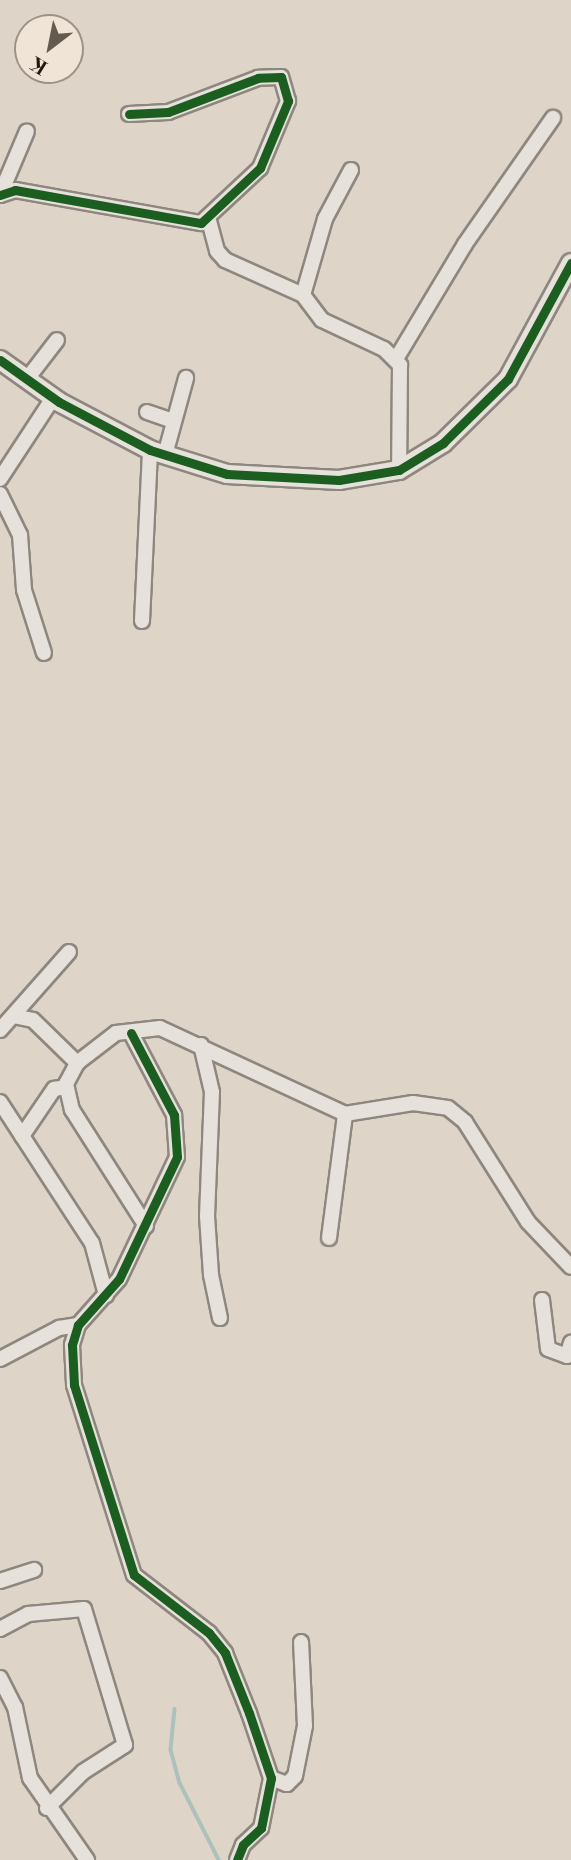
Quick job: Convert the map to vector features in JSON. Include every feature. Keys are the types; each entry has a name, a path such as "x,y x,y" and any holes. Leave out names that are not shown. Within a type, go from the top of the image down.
{"street":[{"path":"0,195 15,190 201,223 260,168 288,101 281,77 258,78 168,112 129,114"},
{"path":"396,359 465,244 553,118"},
{"path":"0,195 27,131"},
{"path":"303,295 325,219 351,170"},
{"path":"208,217 217,251 225,260 303,295 321,320 396,359 402,371 398,470"},
{"path":"0,360 53,398 158,452 227,474 339,480 398,470 443,443 508,379 571,263"},
{"path":"27,379 57,340"},
{"path":"142,621 158,452 173,421 186,379"},
{"path":"0,479 53,398"},
{"path":"147,412 173,421"},
{"path":"0,494 20,535 24,590 44,653"},
{"path":"0,1030 69,952"},
{"path":"13,1016 33,1020 77,1063"},
{"path":"146,1226 72,1110 66,1087 77,1063 116,1033 160,1027 345,1114 413,1103 448,1108 465,1122 528,1222 571,1267"},
{"path":"131,1033 174,1115 180,1140 172,1177 146,1226 106,1295 78,1325 72,1345 74,1385 134,1575 209,1633 225,1653 271,1779 261,1828 243,1844 236,1860"},
{"path":"201,1045 212,1092 207,1216 211,1275 220,1318"},
{"path":"22,1136 54,1089 66,1087"},
{"path":"0,1102 92,1243 106,1295"},
{"path":"329,1238 345,1114"},
{"path":"542,1300 548,1349 567,1356 571,1343"},
{"path":"0,1360 59,1328 78,1325"},
{"path":"0,1581 34,1570"},
{"path":"0,1629 28,1614 84,1609 125,1745 83,1772 47,1808"},
{"path":"271,1779 287,1784 295,1776 305,1726 300,1642"},
{"path":"2,1685 15,1707 30,1778 47,1808 87,1860"}],"waterway":[{"path":"175,1709 171,1750 180,1783 219,1860"}],"cycle path":[{"path":"0,195 15,190 201,223 260,168 288,101 281,77 258,78 168,112 129,114"},
{"path":"0,360 59,402 150,450 227,474 339,480 399,470 443,443 508,379 571,263"},
{"path":"131,1033 174,1115 177,1157 119,1279 78,1325 72,1345 74,1385 134,1575 209,1633 225,1653 249,1713 271,1778 261,1828 243,1845 237,1860"}]}
